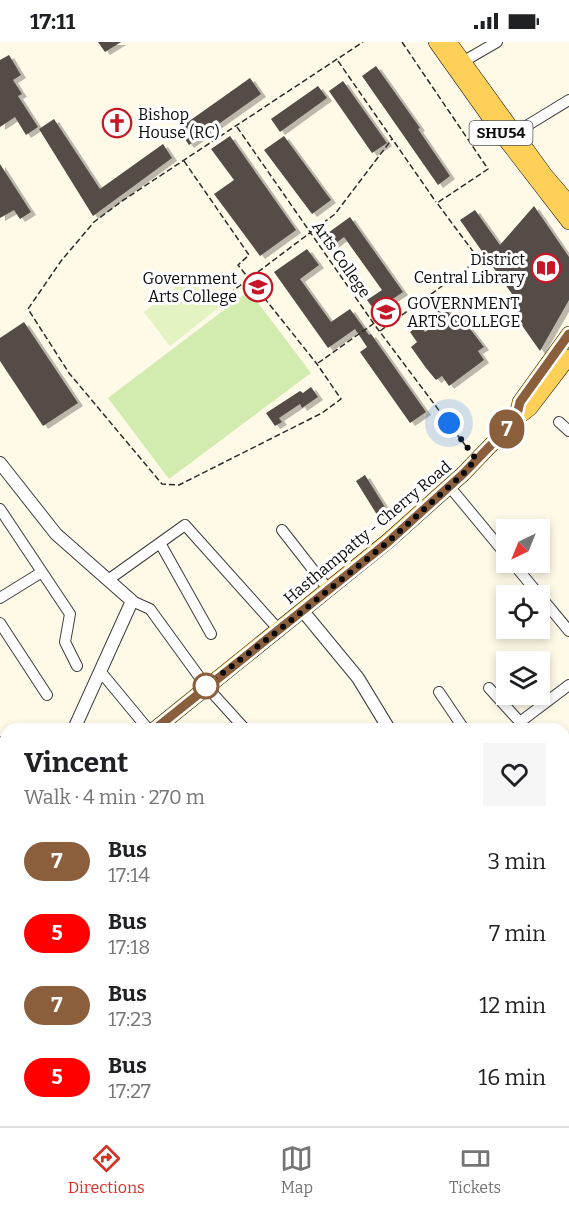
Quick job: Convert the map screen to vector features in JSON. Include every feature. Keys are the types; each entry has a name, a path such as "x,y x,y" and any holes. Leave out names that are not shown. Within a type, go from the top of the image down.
{"main road":[{"name":"SHU54","path":"435,42 459,64"},
{"name":"SHU54","path":"449,42 459,64 569,222"},
{"name":"SHU54","path":"510,136 569,203"},
{"name":"Hasthampatty - Cherry Road","path":"162,723 388,542 449,486 516,419 520,402 569,334"},
{"path":"516,419 530,408 569,357"}],"street":[{"path":"459,64 497,42"},
{"path":"510,136 568,103"},
{"path":"559,422 569,431"},
{"path":"0,463 56,534 132,601 150,609 206,686 240,723"},
{"path":"449,486 496,543"},
{"path":"0,509 70,614 65,642 77,666"},
{"path":"108,580 185,525 279,630"},
{"path":"282,530 328,589"},
{"path":"160,543 211,634"},
{"path":"0,598 42,572"},
{"path":"521,573 531,585"},
{"path":"77,723 132,601"},
{"path":"550,608 569,631"},
{"path":"302,610 358,678 385,723"},
{"path":"0,624 47,695"},
{"path":"100,670 143,723"},
{"path":"525,723 569,685"},
{"path":"489,688 521,723"},
{"path":"439,692 460,723"}],"path":[{"path":"184,161 249,255 238,265 317,364 341,399 322,413 179,485 162,484 69,373 28,309 61,261 94,222 184,161 336,59 363,42"},
{"path":"402,42 489,169 437,203"},
{"path":"336,59 495,281"},
{"name":"Arts College","path":"236,126 374,324 476,459"},
{"path":"222,299 334,214 392,139"},
{"path":"380,332 479,259"},
{"path":"317,364 374,324"}],"green space":[{"path":"195,273 221,306 170,346 144,312"},
{"path":"249,291 311,373 169,479 108,398"}],"building":[{"path":"98,42 121,42 105,52"},
{"path":"9,55 21,75 13,80 22,94 18,96 38,127 26,135 15,117 0,127 0,60"},
{"path":"376,66 420,128 418,129 450,176 438,185 362,76"},
{"path":"250,78 261,94 189,145 178,129"},
{"path":"343,81 387,143 372,153 329,91"},
{"path":"318,86 327,98 280,132 271,119"},
{"path":"54,119 100,189 163,144 172,158 93,216 39,129"},
{"path":"230,136 296,230 260,256 214,194 234,180 211,149"},
{"path":"284,136 331,200 312,214 264,150"},
{"path":"0,164 31,212 20,219 14,210 0,218"},
{"name":"District Central Library","path":"534,206 569,257 569,300 540,351 504,300 512,294 460,220 475,210 500,245"},
{"path":"350,217 403,292 375,311 367,300 382,290 344,237 328,249 321,238"},
{"path":"307,249 319,265 300,279 331,322 350,309 369,335 371,334 426,412 410,423 360,352 367,347 355,329 328,348 274,272"},
{"path":"444,306 451,316 457,312 484,347 478,351 484,360 449,386 442,376 436,380 426,368 411,347 417,342 410,332 419,325 425,332 439,322 434,314"},
{"path":"24,322 78,403 43,426 0,361 0,338"},
{"path":"311,387 318,397 302,408 300,404 279,418 282,422 275,426 266,413 300,391 303,393"},
{"path":"365,475 388,512 379,518 356,481"}],"bus line":[{"name":"7","path":"162,723 388,542 463,474 516,419 520,402 569,334"}],"place":[{"name":"Bishop House (RC)","path":"117,123"},
{"name":"District Central Library","path":"546,268"},
{"name":"Government Arts College","path":"258,287"},
{"name":"GOVERNMENT ARTS COLLEGE","path":"386,312"}],"route":[{"path":"206,686 388,542 463,474 476,459 449,423"}]}
